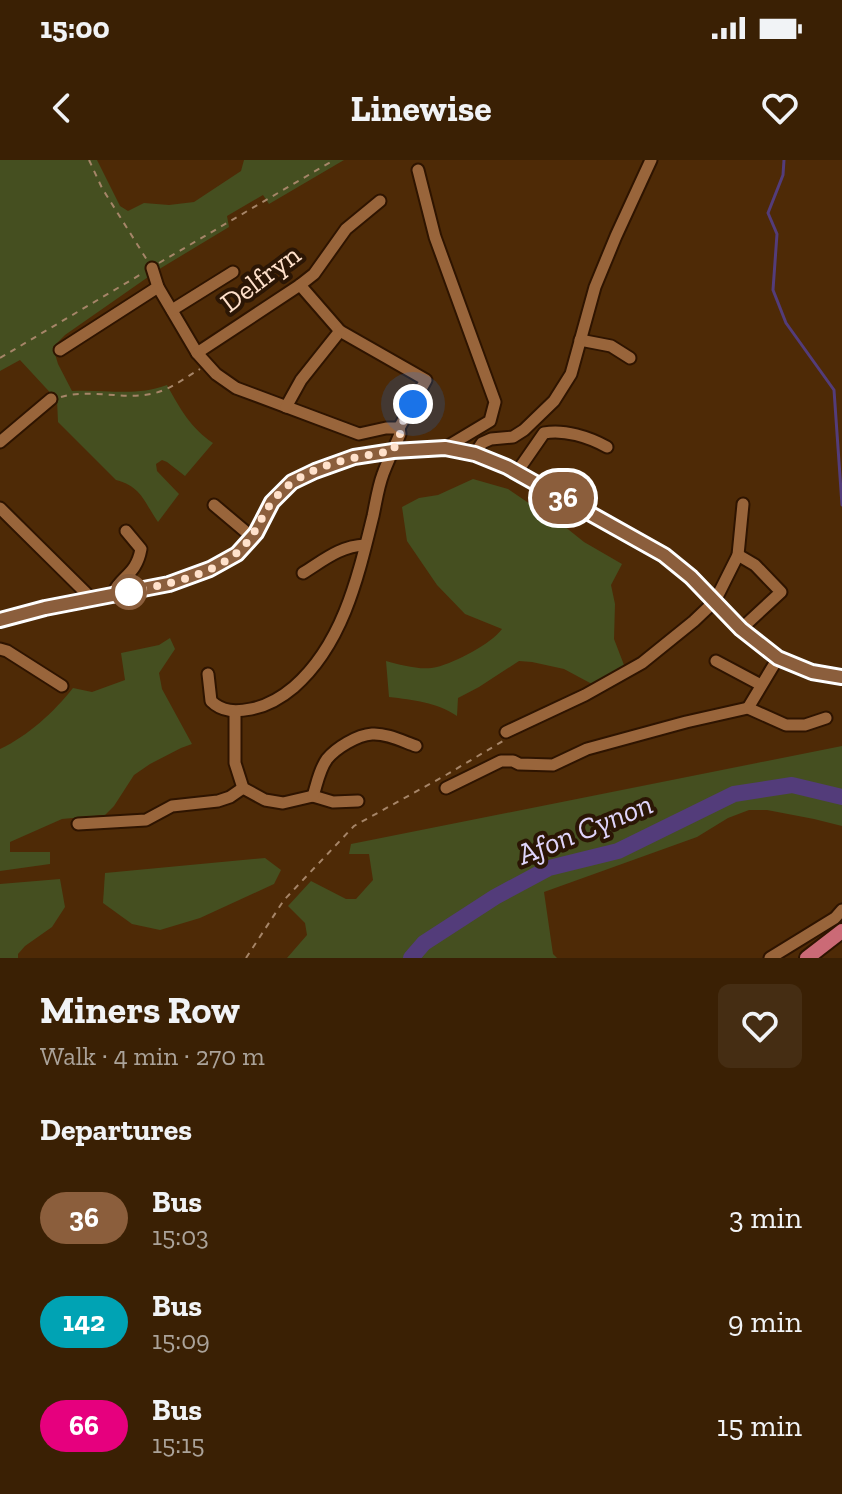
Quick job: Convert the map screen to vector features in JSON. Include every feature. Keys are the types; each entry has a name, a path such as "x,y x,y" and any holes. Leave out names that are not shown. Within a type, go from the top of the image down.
{"main road":[{"path":"0,620 91,598 169,584 210,569 237,554 252,537 272,502 292,482 354,457 445,448 475,454 517,472 664,555 691,577 741,629 778,658 812,672 842,677"},
{"path":"807,958 842,931"}],"street":[{"path":"475,454 482,443 513,437 524,430 554,401 571,374 595,287 651,160"},
{"path":"418,170 435,237 495,402 490,421 445,448"},
{"name":"Delfryn","path":"197,353 314,274 346,229 380,201"},
{"path":"152,268 158,287 197,353 216,374 236,388 359,434 399,428"},
{"path":"172,310 233,272"},
{"path":"208,674 211,701 217,708 235,712 273,702 309,673 346,611 383,473 400,434 399,428 426,380 340,331 300,285"},
{"path":"60,350 158,287"},
{"path":"286,407 301,380 340,331"},
{"path":"580,340 611,346 630,358"},
{"path":"0,442 51,399"},
{"path":"517,472 544,433 551,431 591,438 607,447"},
{"path":"506,732 585,695 642,663 715,601 738,555 743,504"},
{"path":"214,505 252,537"},
{"path":"0,508 91,598"},
{"path":"112,595 139,562 141,549 126,531"},
{"path":"303,573 339,550 365,545"},
{"path":"738,555 755,565 781,592 741,629"},
{"path":"0,649 62,686"},
{"path":"748,708 778,658"},
{"path":"716,661 761,685"},
{"path":"446,788 501,761 553,765 587,749 748,708 786,725 805,725 826,718"},
{"path":"235,712 235,763 243,788 273,802 293,802 313,796 333,802 358,801"},
{"path":"313,796 327,759 360,736 374,734 416,746"},
{"path":"78,824 146,820 172,806 218,801 243,788"},
{"path":"770,958 835,918 842,910"}],"path":[{"path":"89,160 102,188 152,268"},
{"path":"0,358 334,160"},
{"path":"51,399 71,394 154,394 208,364"},
{"path":"246,958 284,900 354,826 505,739 506,732"}],"green space":[{"path":"0,160 97,160 120,206 128,211 144,203 169,205 194,202 241,171 244,160 344,160 269,204 263,195 227,216 229,227 161,268 65,335 53,347 72,391 132,392 167,385 198,431 213,443 185,476 167,462 162,460 156,464 157,471 179,494 158,522 137,491 116,480 58,422 57,400 20,360 0,371"},
{"path":"473,479 508,489 536,508 529,486 563,507 564,526 584,542 622,564 611,585 615,604 614,639 624,665 592,684 564,669 519,661 458,698 457,716 433,705 389,697 386,661 418,668 437,667 472,652 502,629 465,614 437,585 407,541 402,507"},
{"path":"170,638 175,649 159,673 162,689 192,744 134,775 105,815 62,819 10,842 10,852 50,852 50,864 0,871 0,749 40,723 73,688 92,692 125,680 121,653 159,645"},
{"path":"842,746 842,826 767,810 749,810 728,818 697,837 544,892 553,954 557,958 287,958 307,935 305,923 288,906 311,881 346,899 356,899 373,880 369,854 349,854 351,844"},
{"path":"265,858 281,870 274,884 200,918 160,930 132,924 103,903 105,873"},
{"path":"60,879 65,907 52,927 25,946 18,958 0,958 0,884"}],"waterway":[{"path":"784,160 783,175 768,213 777,234 773,290 786,323 834,390 842,505"},
{"name":"Afon Cynon","path":"411,958 424,943 495,897 549,868 618,851 734,794 792,785 842,797"}],"bus line":[{"name":"36","path":"0,620 91,598 169,584 210,569 237,554 256,533 272,502 292,482 354,457 445,448 475,454 507,467 664,555 691,577 741,629 778,658 812,672 842,677"}],"route":[{"path":"129,592 169,584 210,569 237,554 256,533 272,502 292,482 354,457 393,451 400,434 399,428 413,404"}]}
